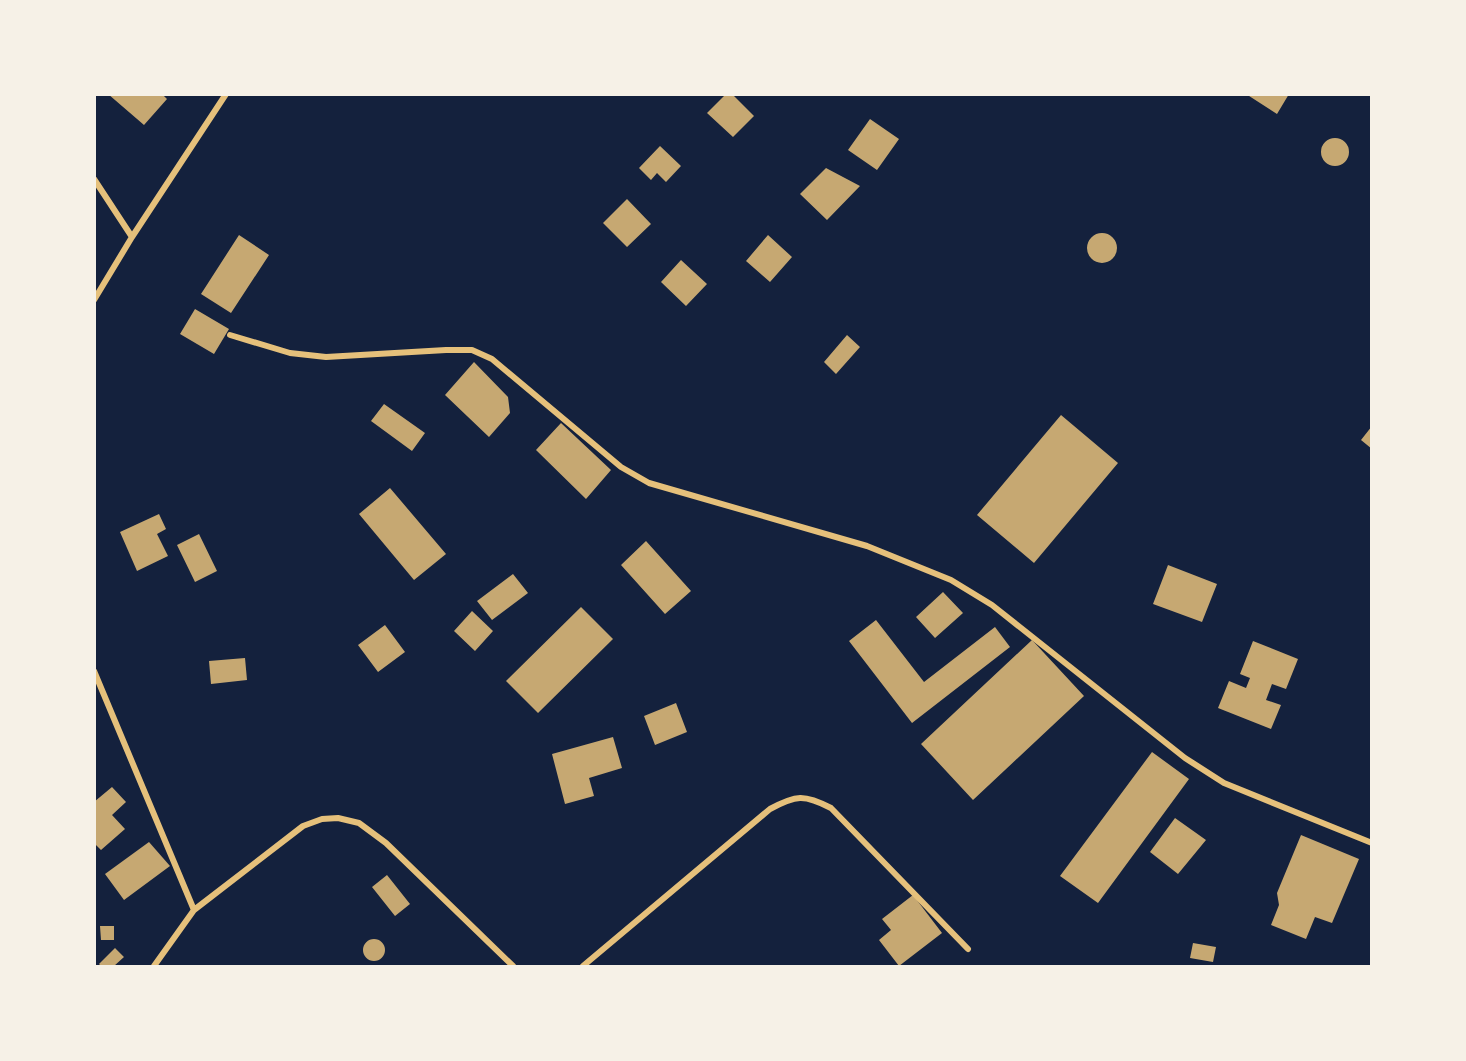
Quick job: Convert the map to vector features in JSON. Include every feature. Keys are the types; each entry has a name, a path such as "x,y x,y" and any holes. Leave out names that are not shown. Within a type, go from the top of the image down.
{"street":[{"path":"94,300 225,94"},
{"path":"94,179 132,237"},
{"path":"230,335 290,352 326,357 472,350 492,359 621,467 649,483 867,546 951,580 992,605 1185,759 1224,783 1371,843"},
{"path":"94,671 194,910"},
{"path":"583,966 770,809 789,799 811,798 831,808 968,949"},
{"path":"154,966 194,910 303,826 322,819 338,818 359,823 386,843 513,966"}],"building":[{"path":"108,94 162,94 167,99 144,125"},
{"path":"726,94 732,94 754,116 733,137 707,113"},
{"path":"1246,94 1289,94 1277,114"},
{"path":"870,119 899,139 877,170 848,150"},
{"path":"1335,138 1345,142 1349,152 1345,162 1335,166 1325,162 1321,152 1325,142"},
{"path":"660,146 681,166 666,182 657,173 651,180 639,168"},
{"path":"826,168 860,186 827,220 800,194"},
{"path":"627,199 651,224 627,247 603,223"},
{"path":"1102,233 1113,237 1117,248 1113,259 1102,263 1091,259 1087,248 1091,237"},
{"path":"239,235 269,255 231,313 201,294"},
{"path":"768,235 792,257 770,282 746,261"},
{"path":"681,260 707,284 686,306 661,282"},
{"path":"195,309 229,329 214,354 180,334"},
{"path":"847,335 860,347 836,374 824,362"},
{"path":"474,362 508,397 510,413 489,437 445,395"},
{"path":"384,404 425,433 412,451 371,421"},
{"path":"1061,415 1118,463 1034,563 977,515"},
{"path":"561,423 611,470 586,499 536,450"},
{"path":"1372,426 1372,449 1361,440"},
{"path":"390,488 446,554 414,580 359,514"},
{"path":"159,514 166,529 157,534 168,556 137,571 120,532"},
{"path":"199,534 217,571 195,582 177,545"},
{"path":"646,541 691,591 665,614 621,565"},
{"path":"1168,565 1217,584 1202,622 1153,604"},
{"path":"513,574 528,593 492,620 477,601"},
{"path":"943,592 963,613 935,638 916,617"},
{"path":"581,607 613,639 538,713 506,681"},
{"path":"472,611 493,631 475,651 454,631"},
{"path":"876,620 924,682 995,627 1010,647 912,723 849,641"},
{"path":"385,625 405,652 378,672 358,645"},
{"path":"1032,640 1084,696 973,800 921,744"},
{"path":"1253,641 1298,659 1286,689 1272,684 1266,700 1281,705 1271,729 1218,708 1229,681 1246,688 1250,678 1240,674"},
{"path":"245,658 247,680 211,684 209,661"},
{"path":"676,703 687,732 655,745 644,716"},
{"path":"613,737 622,768 589,778 594,796 565,804 552,754"},
{"path":"1152,752 1189,779 1098,903 1060,876"},
{"path":"112,787 126,802 112,815 125,829 101,850 94,843 94,802"},
{"path":"1175,818 1206,840 1178,874 1150,852"},
{"path":"1301,835 1359,859 1332,923 1315,917 1306,939 1271,925 1279,905 1277,893"},
{"path":"149,842 170,866 124,900 105,874"},
{"path":"387,875 410,904 395,916 372,887"},
{"path":"913,895 942,933 899,966 879,940 891,930 882,919"},
{"path":"100,926 114,926 114,940 101,940"},
{"path":"370,939 378,939 385,946 385,954 378,961 370,961 363,954 363,946"},
{"path":"1193,943 1216,947 1213,962 1190,958"},
{"path":"115,948 124,957 114,966 101,966 99,964"}]}
